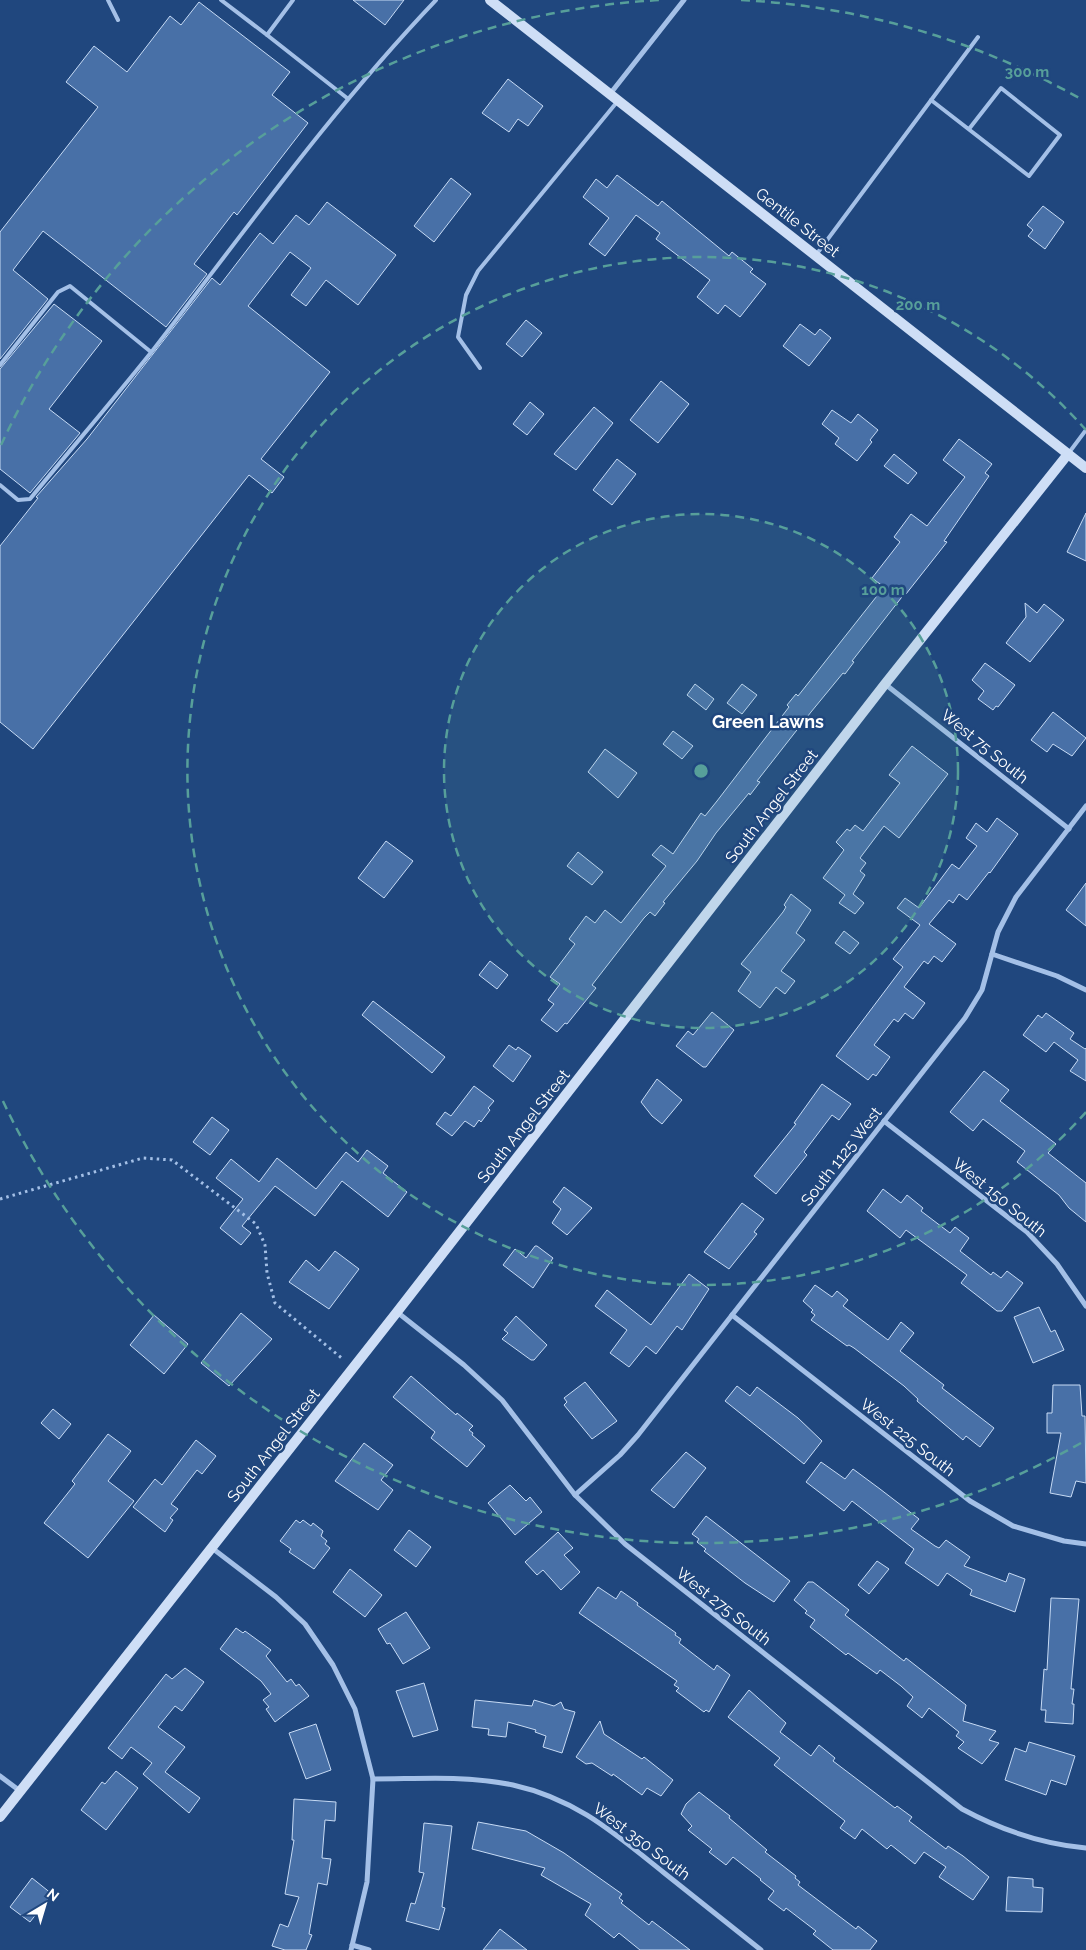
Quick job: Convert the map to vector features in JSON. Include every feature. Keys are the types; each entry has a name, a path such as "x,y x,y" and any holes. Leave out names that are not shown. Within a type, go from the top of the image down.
{"main road":[{"name":"Gentile Street","path":"490,0 1086,468"},
{"name":"South Angel Street","path":"0,1816 397,1312 885,684 1068,454"}],"street":[{"path":"614,98 684,0"},
{"name":"West 75 South","path":"885,684 1069,829"},
{"name":"South 1125 West","path":"575,1495 620,1455 638,1435 965,1018 982,990 998,932 1016,897 1086,806"},
{"path":"992,954 1058,976 1086,990"},
{"name":"West 150 South","path":"884,1121 1027,1232 1057,1264 1086,1306"},
{"name":"West 275 South","path":"397,1312 464,1365 502,1400 575,1495 625,1544 962,1809 996,1827 1052,1843 1086,1848"},
{"name":"West 225 South","path":"732,1315 970,1502 1013,1526 1064,1541 1086,1544"},
{"path":"212,1548 276,1597 305,1624 333,1665 355,1709 373,1779 367,1882 352,1948 369,1950"},
{"path":"0,1776 20,1791"},
{"name":"West 350 South","path":"373,1779 426,1777 471,1779 513,1785 555,1797 597,1820 761,1950"}],"lane":[{"path":"108,0 118,20"},
{"path":"221,0 347,98"},
{"path":"266,35 293,0"},
{"path":"0,485 18,500 30,498 151,352 347,98 386,52 436,0"},
{"path":"816,255 978,38"},
{"path":"931,100 1029,176 1060,135 1001,88 969,129"},
{"path":"480,368 458,337 466,295 478,271 614,98"},
{"path":"0,365 58,292 70,286 151,352"},
{"path":"1068,454 1086,430"}],"path":[{"path":"0,1199 143,1158 172,1160 256,1224 265,1245 267,1273 275,1303 353,1368"}],"building":[{"path":"353,0 404,0 385,25"},
{"path":"199,2 290,72 272,95 308,123 237,215 234,212 194,264 207,274 166,327 43,231 13,270 48,299 0,359 0,232 98,107 66,82 94,46 127,72 170,16 181,25"},
{"path":"508,79 543,106 528,126 518,119 509,132 482,113"},
{"path":"617,175 658,206 662,201 729,256 732,252 753,269 750,272 766,284 740,317 725,305 718,314 697,297 710,280 656,239 660,233 636,215 605,256 589,244 609,218 583,197 596,179 607,188"},
{"path":"451,178 471,194 434,242 414,226"},
{"path":"327,202 396,255 358,305 326,280 306,306 291,295 311,268 290,252 248,306 330,372 261,459 284,477 272,493 249,475 33,749 0,722 0,546 38,498 36,497 87,439 212,278 220,285 260,233 273,244 296,215 309,225"},
{"path":"1043,206 1064,222 1045,249 1028,236 1033,230 1027,225"},
{"path":"54,304 102,341 49,409 80,433 30,493 0,469 0,369"},
{"path":"526,320 542,333 522,357 506,344"},
{"path":"800,324 815,335 820,329 831,338 809,366 783,346"},
{"path":"661,381 689,404 658,443 630,420"},
{"path":"530,402 544,414 527,435 513,424"},
{"path":"594,407 613,423 576,470 554,454"},
{"path":"832,410 851,423 858,414 878,430 870,440 872,442 857,461 835,444 839,438 822,424"},
{"path":"959,439 992,464 985,473 989,476 944,541 947,542 852,661 854,662 845,674 843,673 757,781 760,782 750,795 749,793 716,833 697,861 663,902 665,903 655,916 650,912 644,918 592,985 596,988 567,1024 565,1023 557,1032 541,1020 554,1004 548,1000 560,984 550,977 575,944 569,939 586,916 595,923 605,910 621,923 666,866 652,855 661,845 673,854 701,813 705,816 789,707 787,705 796,694 798,696 884,587 872,578 900,542 894,537 911,514 927,526 965,477 943,460"},
{"path":"894,454 917,473 908,484 884,466"},
{"path":"617,459 636,474 612,505 593,490"},
{"path":"1086,513 1086,561 1067,552"},
{"path":"1025,603 1037,613 1044,604 1064,620 1030,662 1006,643 1026,617"},
{"path":"985,663 1015,685 998,707 996,706 993,710 978,699 984,691 972,680"},
{"path":"695,684 714,699 706,710 687,695"},
{"path":"742,684 757,695 742,714 727,703"},
{"path":"1053,712 1086,738 1072,756 1053,744 1047,752 1031,740"},
{"path":"673,731 693,746 682,759 663,744"},
{"path":"912,746 948,774 899,838 884,826 860,858 866,863 860,871 865,875 853,894 864,903 855,914 839,903 845,895 823,878 844,850 836,842 847,829 850,831 855,825 863,831 900,783 889,775"},
{"path":"605,749 637,773 618,798 588,772"},
{"path":"997,818 1018,834 990,873 967,900 959,894 953,903 949,900 929,924 956,944 942,962 934,956 928,964 924,961 904,987 925,1003 913,1019 905,1013 898,1022 894,1019 874,1045 890,1057 876,1076 873,1074 868,1080 836,1056 903,967 893,959 920,925 897,908 905,898 919,908 952,864 959,869 977,846 966,838 976,823 987,832"},
{"path":"386,841 413,861 384,898 358,878"},
{"path":"578,852 603,872 592,885 567,866"},
{"path":"1086,883 1086,926 1066,910"},
{"path":"791,894 811,910 796,933 805,940 781,971 795,981 785,994 776,987 760,1008 738,991 751,972 741,964 783,912 786,907 784,905"},
{"path":"844,931 859,943 850,954 835,943"},
{"path":"490,961 508,975 497,989 479,975"},
{"path":"373,1001 445,1057 432,1073 362,1015"},
{"path":"712,1012 734,1030 706,1067 703,1067 676,1046 688,1031 693,1035"},
{"path":"1046,1013 1074,1033 1070,1039 1086,1048 1086,1081 1070,1071 1078,1060 1054,1042 1046,1052 1023,1035 1038,1015 1042,1018"},
{"path":"509,1045 516,1050 518,1047 531,1056 513,1082 493,1066"},
{"path":"984,1071 1009,1090 1000,1101 1056,1144 1048,1153 1086,1183 1086,1222 1069,1208 1059,1195 1017,1162 1025,1151 983,1119 973,1131 950,1112"},
{"path":"657,1079 682,1100 662,1124 652,1116 641,1102"},
{"path":"822,1084 851,1104 839,1120 832,1115 804,1152 807,1155 776,1194 754,1176 796,1124 794,1123"},
{"path":"474,1086 494,1101 481,1122 479,1120 474,1127 465,1121 452,1136 436,1124 445,1112 451,1116"},
{"path":"212,1117 229,1130 210,1155 193,1142"},
{"path":"367,1150 388,1166 383,1173 407,1192 388,1217 342,1181 315,1216 275,1186 242,1226 251,1233 241,1245 220,1228 243,1199 216,1178 231,1159 259,1182 277,1158 316,1189 346,1152 358,1162"},
{"path":"564,1187 592,1208 567,1235 552,1223 561,1209 553,1202"},
{"path":"883,1189 901,1203 907,1195 923,1208 921,1211 950,1233 955,1227 969,1238 960,1251 991,1275 993,1272 1001,1278 1007,1271 1023,1283 1002,1311 997,1311 961,1283 967,1275 906,1230 900,1238 867,1211"},
{"path":"742,1203 764,1219 754,1232 757,1234 729,1269 704,1252"},
{"path":"535,1246 553,1258 533,1288 503,1265 515,1249 526,1258"},
{"path":"335,1251 359,1269 329,1309 289,1282 306,1260 319,1271"},
{"path":"689,1274 709,1289 682,1330 677,1326 656,1354 646,1346 629,1367 610,1353 627,1330 595,1306 607,1290 651,1325"},
{"path":"815,1285 832,1297 837,1291 848,1300 843,1306 888,1340 901,1322 914,1333 900,1351 944,1385 942,1388 994,1428 980,1447 966,1436 963,1440 917,1401 918,1399 904,1386 854,1348 849,1345 847,1346 811,1320 815,1315 811,1312 813,1310 803,1301"},
{"path":"1039,1307 1051,1332 1055,1330 1064,1350 1033,1363 1014,1317"},
{"path":"241,1313 272,1339 229,1386 201,1363"},
{"path":"154,1315 188,1344 164,1374 130,1345"},
{"path":"516,1316 547,1345 534,1360 531,1360 502,1339 508,1333 504,1330"},
{"path":"411,1376 456,1415 457,1413 473,1426 469,1430 473,1433 472,1435 485,1446 467,1467 431,1438 435,1432 393,1397"},
{"path":"585,1382 617,1421 592,1439 564,1405 567,1402 564,1398"},
{"path":"1053,1385 1080,1385 1082,1416 1085,1416 1086,1483 1076,1481 1071,1497 1050,1493 1061,1433 1047,1433 1047,1413 1052,1413"},
{"path":"737,1386 750,1396 757,1387 798,1418 822,1441 804,1464 725,1401"},
{"path":"53,1409 71,1424 59,1439 41,1423"},
{"path":"108,1434 131,1451 108,1481 134,1501 88,1558 44,1523 75,1484 72,1481"},
{"path":"196,1440 216,1456 202,1474 197,1470 171,1504 178,1509 170,1518 173,1520 165,1532 133,1507 155,1479 162,1485"},
{"path":"364,1443 393,1465 381,1480 393,1490 378,1510 335,1481"},
{"path":"686,1452 706,1468 674,1508 651,1490"},
{"path":"821,1462 845,1479 853,1469 919,1519 911,1529 939,1548 946,1540 970,1557 964,1566 1006,1582 1009,1573 1025,1579 1015,1612 970,1595 972,1590 947,1573 938,1586 905,1563 914,1549 852,1501 844,1511 806,1482"},
{"path":"510,1485 526,1501 530,1497 542,1512 515,1535 488,1503"},
{"path":"706,1516 790,1581 774,1602 745,1583 704,1551 706,1549 697,1542 699,1539 692,1534"},
{"path":"296,1520 300,1523 303,1520 311,1526 313,1523 323,1531 321,1536 327,1541 325,1544 330,1548 314,1569 289,1552 291,1549 280,1541"},
{"path":"409,1530 431,1547 416,1567 394,1550"},
{"path":"558,1532 573,1548 564,1555 580,1572 561,1590 543,1570 537,1575 525,1562"},
{"path":"877,1561 889,1569 869,1594 858,1585"},
{"path":"350,1569 382,1595 365,1617 333,1592"},
{"path":"808,1582 813,1582 849,1610 845,1615 904,1661 906,1658 966,1705 963,1721 996,1731 989,1740 999,1743 982,1764 958,1748 964,1742 956,1736 959,1732 929,1708 922,1718 907,1706 913,1697 901,1686 880,1670 877,1674 848,1653 846,1655 810,1627 815,1620 805,1613 807,1611 794,1600"},
{"path":"598,1587 616,1599 621,1591 676,1633 675,1635 681,1639 679,1643 714,1670 717,1665 730,1675 709,1712 706,1710 704,1712 676,1691 679,1688 674,1685 677,1681 579,1613"},
{"path":"1051,1598 1079,1599 1071,1689 1074,1689 1072,1704 1074,1704 1073,1724 1045,1722 1046,1710 1041,1710 1044,1669 1047,1670"},
{"path":"406,1612 430,1648 403,1664 390,1643 387,1644 378,1629"},
{"path":"236,1628 243,1633 245,1631 271,1650 266,1656 287,1682 291,1679 296,1686 299,1684 309,1696 275,1722 266,1709 269,1707 263,1700 271,1694 261,1681 220,1649"},
{"path":"185,1668 204,1682 182,1711 175,1706 158,1727 185,1747 165,1772 200,1798 189,1813 143,1774 152,1763 131,1747 122,1759 108,1748 166,1674 172,1679"},
{"path":"424,1683 438,1730 413,1737 396,1691"},
{"path":"749,1690 786,1723 780,1732 811,1756 819,1745 835,1758 833,1761 895,1808 897,1806 912,1817 909,1821 946,1849 948,1846 963,1856 989,1877 973,1900 939,1877 946,1867 924,1852 915,1864 891,1845 887,1849 862,1829 855,1839 840,1828 845,1821 774,1765 780,1758 728,1717"},
{"path":"475,1700 532,1706 534,1700 554,1706 561,1702 564,1709 575,1712 562,1753 543,1747 546,1736 535,1732 536,1730 508,1722 506,1737 488,1735 489,1729 472,1727"},
{"path":"600,1721 604,1734 642,1759 644,1757 673,1780 661,1796 647,1788 642,1795 613,1774 612,1776 592,1763 586,1764 576,1757"},
{"path":"316,1724 331,1770 306,1779 289,1733"},
{"path":"1029,1742 1075,1756 1066,1785 1051,1780 1046,1795 1005,1780 1015,1748 1026,1752"},
{"path":"116,1771 138,1788 106,1830 81,1810 102,1782 105,1784"},
{"path":"699,1792 730,1816 729,1818 767,1850 765,1852 796,1876 795,1878 800,1882 798,1885 856,1929 858,1926 877,1941 870,1950 833,1950 813,1934 816,1931 786,1908 784,1911 768,1899 774,1891 761,1879 733,1857 726,1865 709,1852 712,1849 688,1830 692,1826 681,1814 686,1804"},
{"path":"294,1799 336,1802 335,1821 325,1820 322,1858 331,1859 327,1885 318,1883 309,1934 312,1935 306,1950 285,1950 272,1946 280,1924 288,1927 299,1897 285,1894 294,1840 292,1840"},
{"path":"478,1822 526,1831 564,1853 622,1894 619,1898 623,1901 621,1903 649,1925 652,1921 690,1950 640,1950 619,1933 614,1938 585,1915 591,1904 541,1875 545,1868 472,1849"},
{"path":"424,1823 452,1826 442,1907 445,1908 439,1930 406,1921 411,1903 415,1904 424,1873 419,1872"},
{"path":"1008,1877 1033,1879 1033,1887 1043,1888 1042,1912 1006,1911"},
{"path":"32,1878 52,1894 30,1922 10,1907"},
{"path":"500,1929 527,1950 483,1950"}],"district":[{"name":"Green Lawns","path":"768,722"}]}
